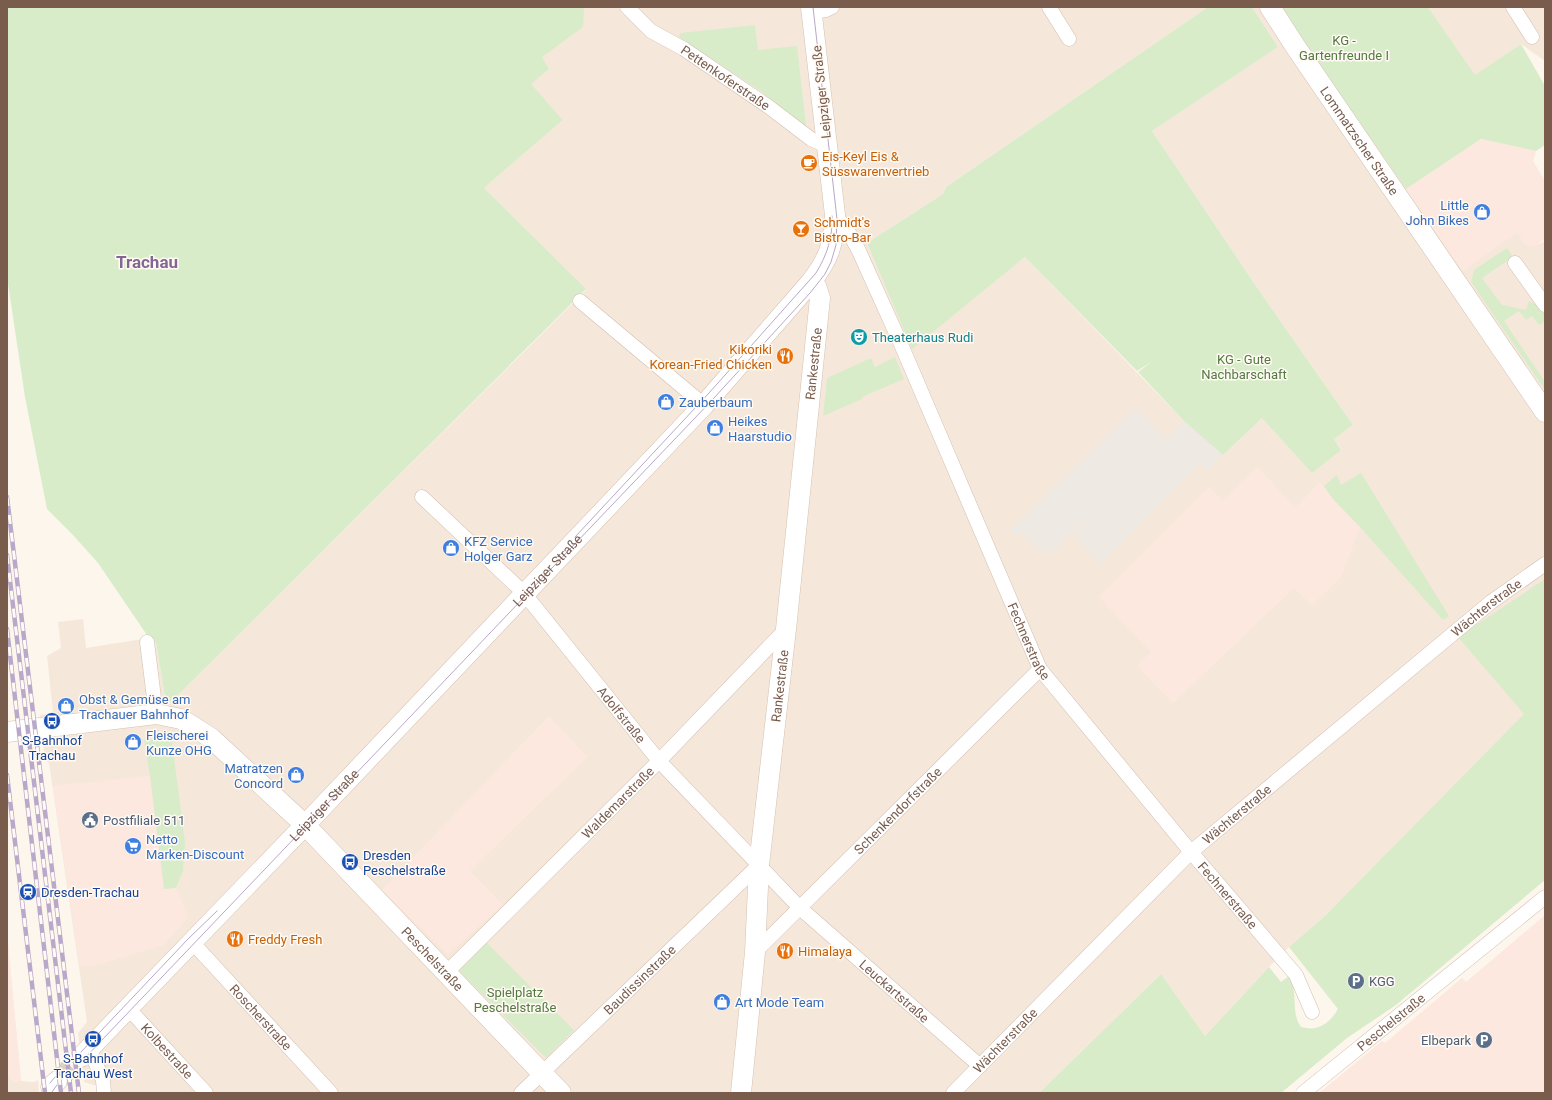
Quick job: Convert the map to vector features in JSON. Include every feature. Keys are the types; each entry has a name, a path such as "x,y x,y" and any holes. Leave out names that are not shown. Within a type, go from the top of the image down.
{"main road":[{"name":"Lommatzscher Straße","path":"1270,7 1295,46 1545,412"},
{"name":"Leipziger Straße","path":"85,1052 305,825 704,405 811,282 822,267 829,253 833,239 834,215 811,10"},
{"name":"Rankestraße","path":"741,1093 755,952 758,865 786,629 820,298 816,286 811,282"},
{"name":"Peschelstraße","path":"7,732 156,714 181,719 211,738 305,825 561,1093"}],"street":[{"name":"Pettenkoferstraße","path":"628,7 651,31 684,49 769,107 811,139 827,146"},
{"path":"811,10 826,10 832,7"},
{"path":"1049,7 1069,39"},
{"path":"1513,7 1532,37"},
{"name":"Fechnerstraße","path":"834,215 848,231 858,248 903,349 1040,669 1191,852 1296,975 1312,1012"},
{"path":"1515,263 1545,305"},
{"path":"580,301 704,405"},
{"name":"Adolfstraße","path":"422,497 524,594 659,761 758,865"},
{"name":"Wächterstraße","path":"953,1093 1191,852 1491,602 1545,564"},
{"name":"Waldemarstraße","path":"446,973 659,761 786,629"},
{"path":"147,642 156,714"},
{"name":"Schenkendorfstraße","path":"755,952 1040,669"},
{"name":"Leuckartstraße","path":"758,865 800,908 980,1066"},
{"name":"Baudissinstraße","path":"521,1093 758,865"},
{"name":"Peschelstraße","path":"1303,1093 1545,897"},
{"name":"Roscherstraße","path":"192,942 331,1093"},
{"name":"Kolbestraße","path":"128,1008 206,1093"},
{"path":"85,1052 103,1080 104,1093"}],"shaded area":[{"path":"505,7 1208,7 946,187 943,194 867,243 912,348 1025,257 1184,421 1223,455 1262,418 1341,449 1334,439 1353,425 1258,289 1152,131 1278,47 1252,7 1282,7 1289,21 1463,270 1517,232 1534,246 1545,241 1545,738 1326,915 1289,947 1205,1036 1161,974 1039,1093 98,1093 97,1086 84,1082 78,1033 87,1022 49,763 45,760 40,715 53,713 47,656 61,648 58,622 83,619 86,648 149,638 156,642 165,696 171,702 586,290 484,188 563,120 530,84 549,69"},
{"path":"1428,7 1545,7 1545,61 1521,44 1475,76"},
{"path":"1481,139 1536,151 1533,161 1545,181 1545,239 1534,247 1525,245 1517,232 1463,271 1406,189"},
{"path":"1136,407 1166,439 1184,421 1224,453 1209,471 1201,463 1101,564 1073,534 1127,478 1050,554 1044,548 1039,552 1021,532 1016,536 1010,530"},
{"path":"1258,467 1295,508 1320,482 1333,499 1360,527 1341,577 1312,605 1294,588 1173,703 1137,666 1151,652 1099,597 1209,487 1223,501"},
{"path":"549,716 587,757 470,871 503,905 448,954 382,890"},
{"path":"150,776 164,889 176,888 188,918 163,945 104,963 80,967 53,786"},
{"name":"Elbepark","path":"1545,915 1545,1093 1319,1093 1382,1041 1385,1043 1462,978 1466,982"},
{"path":"7,934 21,1081 35,1082 38,1080 39,1093 7,1093"},
{"path":"7,943 21,1081 13,1082 7,1074"}],"green space":[{"path":"7,7 584,8 583,27 542,57 549,69 531,84 563,120 484,188 586,289 171,702 165,697 156,642 149,638 98,563 47,509 25,397 7,277"},
{"name":"KG - Gute Nachbarschaft","path":"1208,7 1252,7 1278,47 1152,131 1258,289 1353,425 1334,439 1341,450 1312,473 1262,418 1223,455 1184,421 1138,372 1153,361 1137,371 1025,257 912,349 867,243 943,194 946,187"},
{"name":"KG - Gartenfreunde I","path":"1282,7 1428,7 1475,75 1521,44 1545,86 1545,145 1536,151 1481,139 1406,189 1289,21"},
{"path":"755,25 758,50 797,46 806,126 801,126 762,92 679,37 680,33"},
{"path":"1507,248 1513,257 1482,278 1502,305 1526,310 1529,301 1539,306 1545,313 1545,321 1539,325 1532,316 1526,320 1519,311 1504,321 1545,382 1545,390 1471,282 1474,270"},
{"path":"895,357 904,379 823,416 827,378 871,358 875,367"},
{"path":"1361,473 1449,616 1443,620 1333,499 1324,486 1337,475 1341,485"},
{"path":"1545,579 1545,880 1396,1005 1347,1038 1281,1093 1039,1093 1161,974 1205,1036 1269,967 1281,982 1289,976 1294,989 1296,1015 1301,1027 1318,1027 1327,1022 1335,1014 1338,1009 1289,947 1326,915 1524,714 1458,637"},
{"path":"144,739 172,742 185,843 183,871 176,888 164,889"},
{"name":"Spielplatz Peschelstraße","path":"485,941 574,1030 546,1058 457,969"}],"tunnel":[{"path":"57,1081 81,1057"}],"tram line":[{"path":"82,1061 714,398 810,293 825,274 831,262 836,245 837,219 813,7"},
{"path":"575,537 709,393 816,273 830,239 832,216"},
{"path":"81,1052 188,939 217,911"},
{"path":"50,1083 56,1076"},
{"path":"52,1092 57,1085"}],"railway":[{"path":"7,497 79,1093"},
{"path":"7,555 71,1093"},
{"path":"7,629 61,1093"},
{"path":"7,775 45,1093"}],"place":[{"name":"Eis-Keyl Eis & Süsswarenvertrieb","path":"809,163"},
{"name":"Little John Bikes","path":"1482,212"},
{"name":"Schmidt's Bistro-Bar","path":"801,229"},
{"name":"Theaterhaus Rudi","path":"859,337"},
{"name":"Kikoriki Korean-Fried Chicken","path":"785,356"},
{"name":"Zauberbaum","path":"666,402"},
{"name":"Heikes Haarstudio","path":"715,428"},
{"name":"KFZ Service Holger Garz","path":"451,548"},
{"name":"Obst & Gemüse am Trachauer Bahnhof","path":"66,706"},
{"name":"S-Bahnhof Trachau","path":"52,721"},
{"name":"Fleischerei Kunze OHG","path":"133,742"},
{"name":"Matratzen Concord","path":"296,775"},
{"name":"Postfiliale 511","path":"90,820"},
{"name":"Netto Marken-Discount","path":"133,846"},
{"name":"Dresden Peschelstraße","path":"350,862"},
{"name":"Dresden-Trachau","path":"28,892"},
{"name":"Freddy Fresh","path":"235,939"},
{"name":"Himalaya","path":"785,951"},
{"name":"KGG","path":"1356,981"},
{"name":"Art Mode Team","path":"722,1002"},
{"name":"S-Bahnhof Trachau West","path":"93,1039"},
{"name":"Elbepark","path":"1484,1040"}],"district":[{"name":"Trachau","path":"147,262"}]}
